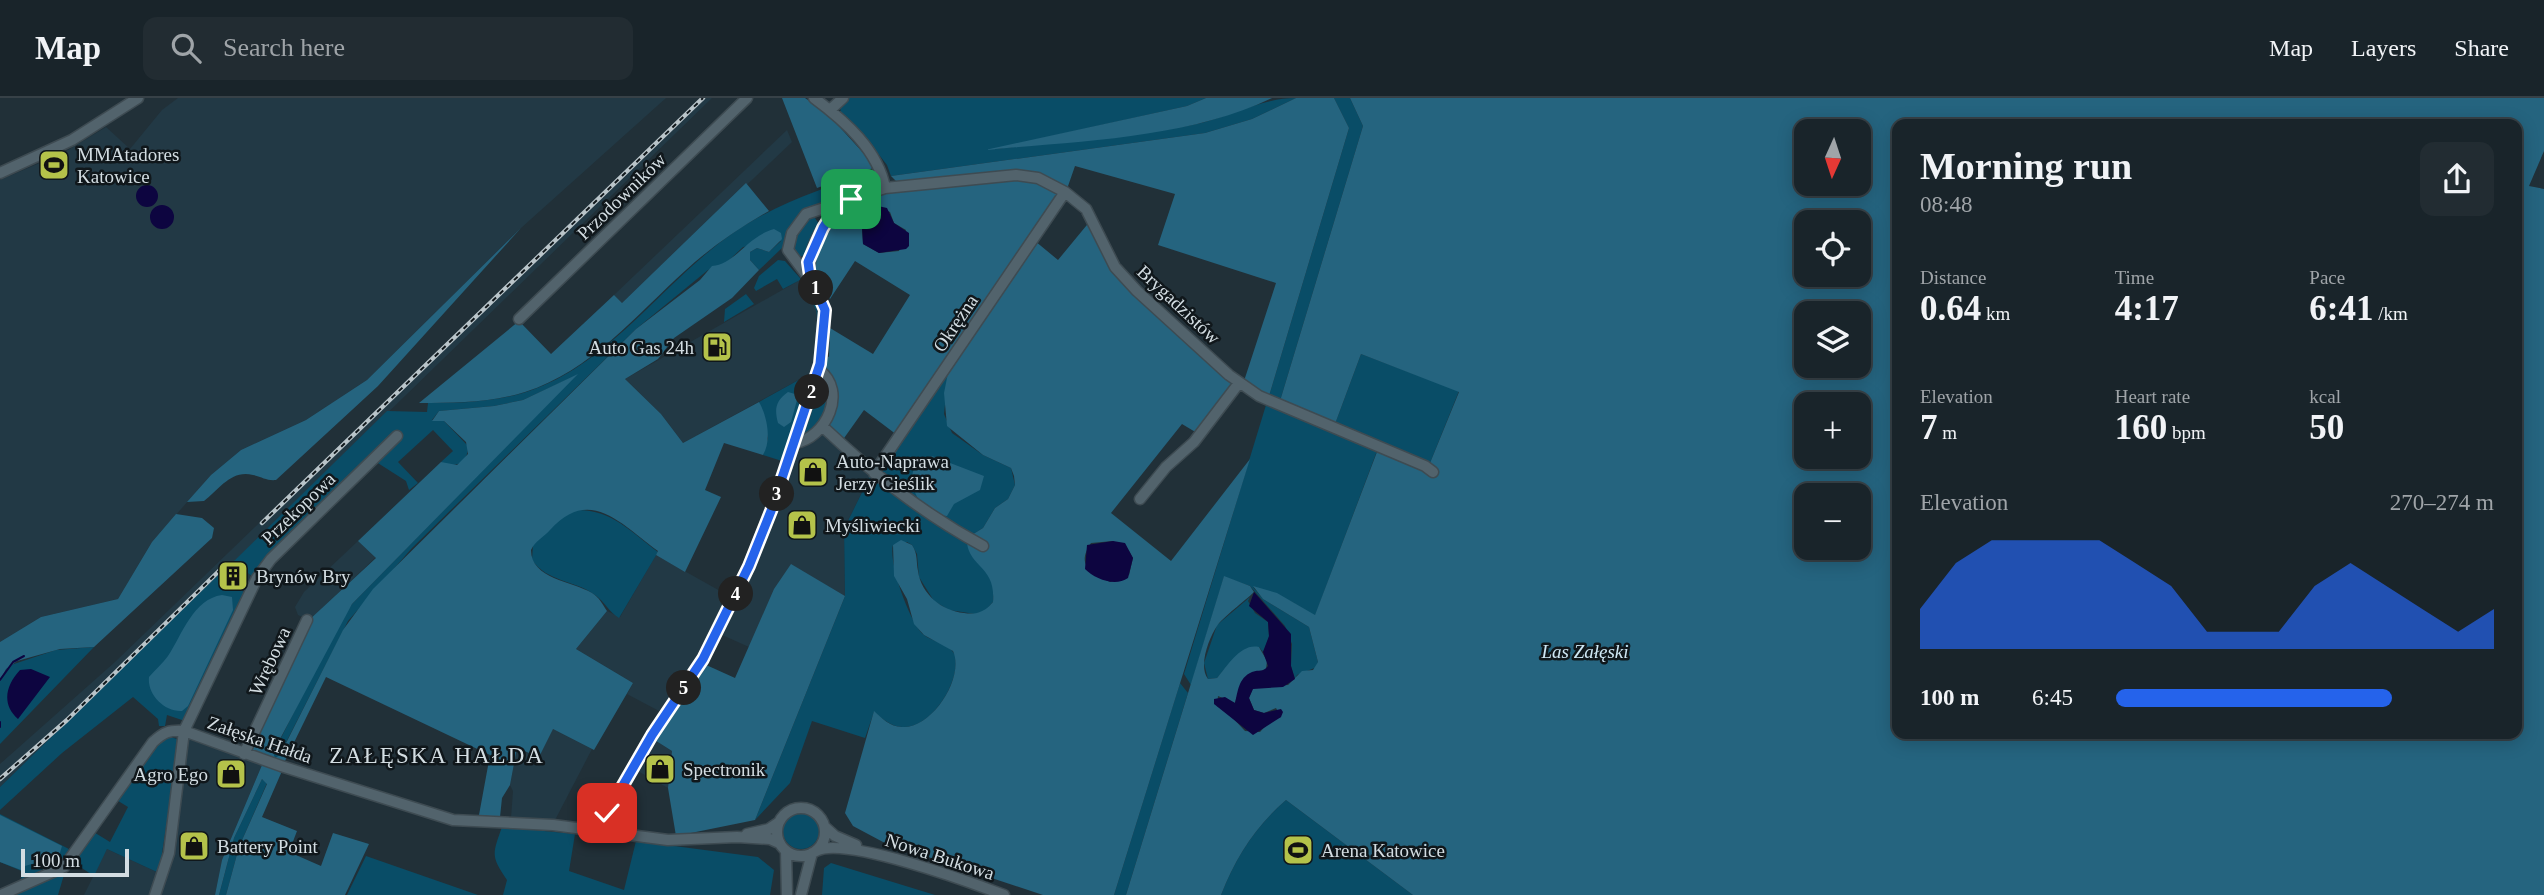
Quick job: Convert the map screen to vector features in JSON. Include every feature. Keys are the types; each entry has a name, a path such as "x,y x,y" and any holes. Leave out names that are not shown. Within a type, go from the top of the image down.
{"street":[{"path":"0,173 72,141 138,98"},
{"name":"Przodowników","path":"519,319 747,98"},
{"path":"814,98 830,110 874,156 882,171 885,188"},
{"path":"830,110 843,98"},
{"name":"Brygadzistów","path":"806,214 885,188 1016,175 1038,178 1065,192 1086,209 1115,267 1137,291 1239,383 1259,396 1425,466 1433,472"},
{"name":"Okrężna","path":"874,473 1065,192"},
{"path":"605,831 604,819 652,735 701,663 738,588 771,511 819,370 825,310 812,283 808,268 810,254 839,203"},
{"path":"812,283 793,260 788,244 797,223 806,214 819,217 823,228"},
{"path":"793,260 803,259 810,254"},
{"path":"795,443 808,438 822,426 831,413 833,396 826,377 819,370"},
{"path":"1140,499 1166,467 1194,442 1239,383"},
{"path":"822,426 925,514 983,546"},
{"name":"Przekopowa","path":"155,895 169,853 184,731 266,564 397,436"},
{"name":"Wrębowa","path":"244,754 307,620"},
{"path":"1,895 64,867 153,742 164,732 184,731"},
{"name":"Załęska Hałda","path":"184,731 244,754 453,820 605,831 685,841 737,837 770,839 783,847"},
{"path":"787,895 778,822 789,810 804,807 820,816 825,827 823,842 814,852 801,895"},
{"name":"Załęska Hałda","path":"737,837 769,830 778,822"},
{"name":"Nowa Bukowa","path":"825,827 832,834 866,851 1004,895"},
{"name":"Nowa Bukowa","path":"814,852 832,846 866,851"},
{"path":"783,847 799,856 814,852"}],"shaded area":[{"path":"178,98 666,98 521,228 367,380 306,420 241,450 211,475 152,542 118,599 41,617 0,642 0,180 63,153 106,127 130,149 162,110"},
{"path":"700,98 712,98 234,562 253,577 246,594 220,574 0,787 0,764 115,662"},
{"path":"847,98 1206,98 1187,106 994,149 1168,129 1205,122 1270,101 1296,98 1252,119 1205,133 891,176 887,165 869,142 841,114 840,105"},
{"path":"1334,98 1350,98 1363,126 1280,401 1269,396 1349,128"},
{"path":"787,130 792,142 622,303 614,295"},
{"path":"874,169 877,180 872,187 809,208 798,215 782,248 759,270 750,260 750,252 757,248 769,252 781,241 743,247 724,265 708,270 636,329 412,548 348,621 278,758 272,756 335,630 352,604 575,376 523,400 494,406 439,411 432,420 444,421 468,446 468,452 460,463 451,465 441,462 453,451 433,430 398,462 418,483 409,490 406,481 370,458 261,562 253,577 233,562 387,411 427,412 428,403 499,398 523,393 554,381 609,344 682,275 733,233 785,204"},
{"path":"147,185 155,188 158,196 155,204 147,207 139,204 136,196 139,188"},
{"path":"162,205 170,209 174,217 170,225 162,229 154,225 150,217 154,209"},
{"path":"878,206 887,208 894,223 909,233 909,246 906,249 879,253 863,244 862,227"},
{"path":"808,218 815,218 819,224 807,253 799,258 791,250 797,232"},
{"path":"778,260 785,261 809,290 816,306 818,325 816,310 800,280 783,289 777,279 756,291 754,288 759,276"},
{"path":"800,280 816,310 818,325 813,372 683,443 661,414 625,379"},
{"path":"746,294 754,304 724,322 725,309"},
{"path":"1361,354 1459,391 1430,463 1335,424"},
{"path":"949,368 944,414 952,433 983,455 1011,468 1015,485 1008,499 995,508 983,528 970,536 972,556 988,573 994,588 993,602 985,611 975,614 949,610 934,601 919,577 917,554 912,545 907,542 893,545 897,578 918,629 955,655 956,666 949,690 933,712 913,726 894,726 874,712 865,738 812,721 790,783 755,820 845,596 844,529 871,474"},
{"path":"813,372 782,461 763,455 768,438 759,402"},
{"path":"821,379 829,393 827,409 807,437 801,436"},
{"path":"1266,405 1377,451 1315,616 1292,602 1253,587 1263,599 1309,627 1317,667 1297,675 1295,679 1291,666 1292,644 1285,626 1250,586 1224,577 1191,685 1184,674"},
{"path":"822,430 871,474 844,529 845,596 791,565 749,647 720,634 754,571 796,453"},
{"path":"573,510 586,510 609,517 658,552 619,618 595,595 545,573 532,560 533,544"},
{"path":"358,541 376,557 315,615 307,619 298,615 295,607 304,592"},
{"path":"1113,541 1125,543 1133,558 1128,578 1123,581 1100,579 1085,569 1087,545"},
{"path":"656,555 729,596 689,670 659,711 627,694 633,683 576,649 607,611 620,617"},
{"path":"220,573 246,594 185,721 167,715 165,726 159,726 158,719 133,697 62,753 0,810 0,787"},
{"path":"1254,592 1291,634 1291,666 1295,679 1283,687 1253,689 1249,698 1254,710 1264,713 1281,709 1283,712 1281,717 1253,735 1214,704 1214,699 1225,697 1235,703 1244,678 1268,666 1263,652 1269,636 1268,622 1249,606"},
{"path":"1250,597 1248,601 1255,613 1268,622 1269,637 1263,652 1259,647 1229,664 1217,678 1208,679 1204,663 1217,625"},
{"path":"94,647 0,744 0,681 8,666 56,650"},
{"path":"31,669 50,677 18,719 9,707 7,694 11,682 20,670"},
{"path":"1180,683 1188,693 1126,895 1114,895"},
{"path":"553,729 592,749 554,822 511,818 513,791 510,785 517,747"},
{"path":"170,737 177,739 178,748 159,873 107,849 94,876 71,861 92,831 110,842 128,807 115,799 155,745"},
{"path":"189,739 262,765 222,860 215,895 158,895 172,857 183,758"},
{"path":"653,739 672,751 668,788 636,770"},
{"path":"262,779 267,783 239,847 226,895 219,895 234,838"},
{"name":"Arena Katowice","path":"1286,800 1413,895 1221,895 1248,843"},
{"path":"801,813 814,818 819,831 814,844 801,849 788,844 783,831 788,818"},
{"path":"0,814 69,849 60,863 20,881 24,872 0,862"},
{"path":"502,827 575,834 569,871 624,890 636,841 758,857 774,870 770,895 503,895 507,880 495,855"},
{"path":"107,849 159,873 150,895 84,895"},
{"path":"366,856 478,895 347,895"},
{"path":"831,863 935,895 822,895 824,868"},
{"path":"66,868 58,895 5,895"}],"green space":[{"path":"782,98 805,98 826,112 876,167 817,188"},
{"path":"1206,98 1272,98 1239,112 1168,130 985,150 1187,106"},
{"path":"1296,98 1334,98 1349,128 1269,396 1244,381 1276,283 1158,245 1175,194 1075,166 1067,189 1044,176 898,183 891,176 1205,133 1252,119"},
{"name":"Las Załęski","path":"1350,98 2544,98 2544,151 2529,186 2544,189 2544,895 1413,895 1286,800 1248,843 1221,895 1126,895 1224,576 1250,586 1254,592 1217,626 1206,652 1205,673 1208,679 1217,678 1230,661 1246,648 1259,647 1267,661 1266,669 1246,682 1235,703 1218,696 1217,706 1245,731 1260,732 1269,722 1281,717 1276,708 1264,713 1254,710 1249,698 1253,688 1288,685 1302,671 1313,670 1318,662 1309,627 1263,599 1253,586 1277,593 1315,615 1380,444 1430,463 1459,392 1361,354 1335,424 1280,401 1363,126"},
{"path":"1010,179 1033,180 1058,193 1058,197 897,435 864,410 842,441 829,428 837,389 822,365 824,355 829,357 830,328 873,354 910,295 855,261 830,299 816,275 814,262 838,214 847,205 893,191","holes":["877,206 890,212 894,223 906,230 899,251 879,253 863,244 862,227"]},
{"path":"746,183 769,211 705,253 592,356 549,383 512,396 472,402 419,403 519,321 551,354 614,295 622,303"},
{"path":"1091,220 1133,292 1235,384 1197,433 1182,424 1111,513 1171,561 1250,459 1114,895 1043,895 883,842 853,826 845,813 874,711 887,722 902,727 924,720 943,700 954,674 953,651 924,635 914,624 907,599 894,576 893,545 901,540 912,545 923,587 934,600 948,609 972,614 980,612 993,602 991,581 973,558 967,543 970,536 983,528 995,508 1008,499 1015,485 1014,476 1011,468 983,455 947,426 944,393 949,368 1035,241 1058,260","holes":["1113,541 1129,551 1133,558 1129,575 1110,582 1091,572 1085,563 1091,543"]},
{"path":"521,228 378,386 276,480 239,475 226,481 204,501 187,502 211,475 241,450 306,420 367,380"},
{"path":"774,229 781,233 782,239 769,252 757,248 750,252 750,260 759,270 732,298 674,338 658,359 625,379 661,414 683,443 759,402 764,414 768,435 763,455 724,443 705,490 721,497 685,572 656,555 658,551 619,521 592,510 579,511 565,517 531,550 533,560 545,573 592,593 607,611 576,649 633,683 594,750 553,729 539,757 517,748 510,785 502,798 500,817 479,815 490,755 326,677 284,763 247,750 308,621 376,558 358,541 441,462 457,465 468,454 466,442 444,421 432,421 439,411 494,406 523,400 578,374 352,604 273,752 275,758 280,755 343,630 373,589 636,329 700,280 712,266 728,260 756,238"},
{"path":"788,392 795,394 797,400 791,422 784,427 778,423 776,409"},
{"path":"932,456 984,476 980,490 954,504 947,516 926,508 914,489 914,468"},
{"path":"176,514 202,518 214,528 212,538 94,647 60,649 17,661 6,669 0,681 0,642 41,617 118,599 152,542"},
{"path":"791,564 845,596 755,820 676,836 668,788 672,751 653,739 704,664 735,678 774,589"},
{"path":"222,595 232,597 233,610 188,706 182,711 175,711 158,701 151,690 149,677 168,656 203,603"},
{"path":"262,765 282,771 262,817 297,831 289,852 321,866 333,833 369,844 345,895 226,895 239,847 267,784 262,779 234,838 219,895 215,895 222,860"},
{"path":"0,815 62,846 59,856 25,866 21,870 0,862"}],"waterway":[{"path":"0,680 13,662 24,656"},
{"path":"0,722 0,727"}],"railway":[{"path":"262,523 703,98"},
{"path":"0,779 67,720 220,570"}],"place":[{"name":"MMAtadores Katowice","path":"54,165"},
{"name":"Auto Gas 24h","path":"717,347"},
{"name":"Auto-Naprawa Jerzy Cieślik","path":"813,472"},
{"name":"Myśliwiecki","path":"802,525"},
{"name":"Brynów Bry","path":"233,576"},
{"name":"Spectronik","path":"660,769"},
{"name":"Agro Ego","path":"231,774"},
{"name":"Battery Point","path":"194,846"},
{"name":"Arena Katowice","path":"1298,850"}],"district":[{"name":"ZAŁĘSKA HAŁDA","path":"437,755"}],"route":[{"path":"607,813 652,735 703,659 744,578 765,528 820,364 825,310 810,276 810,254 839,203 851,199"}]}
